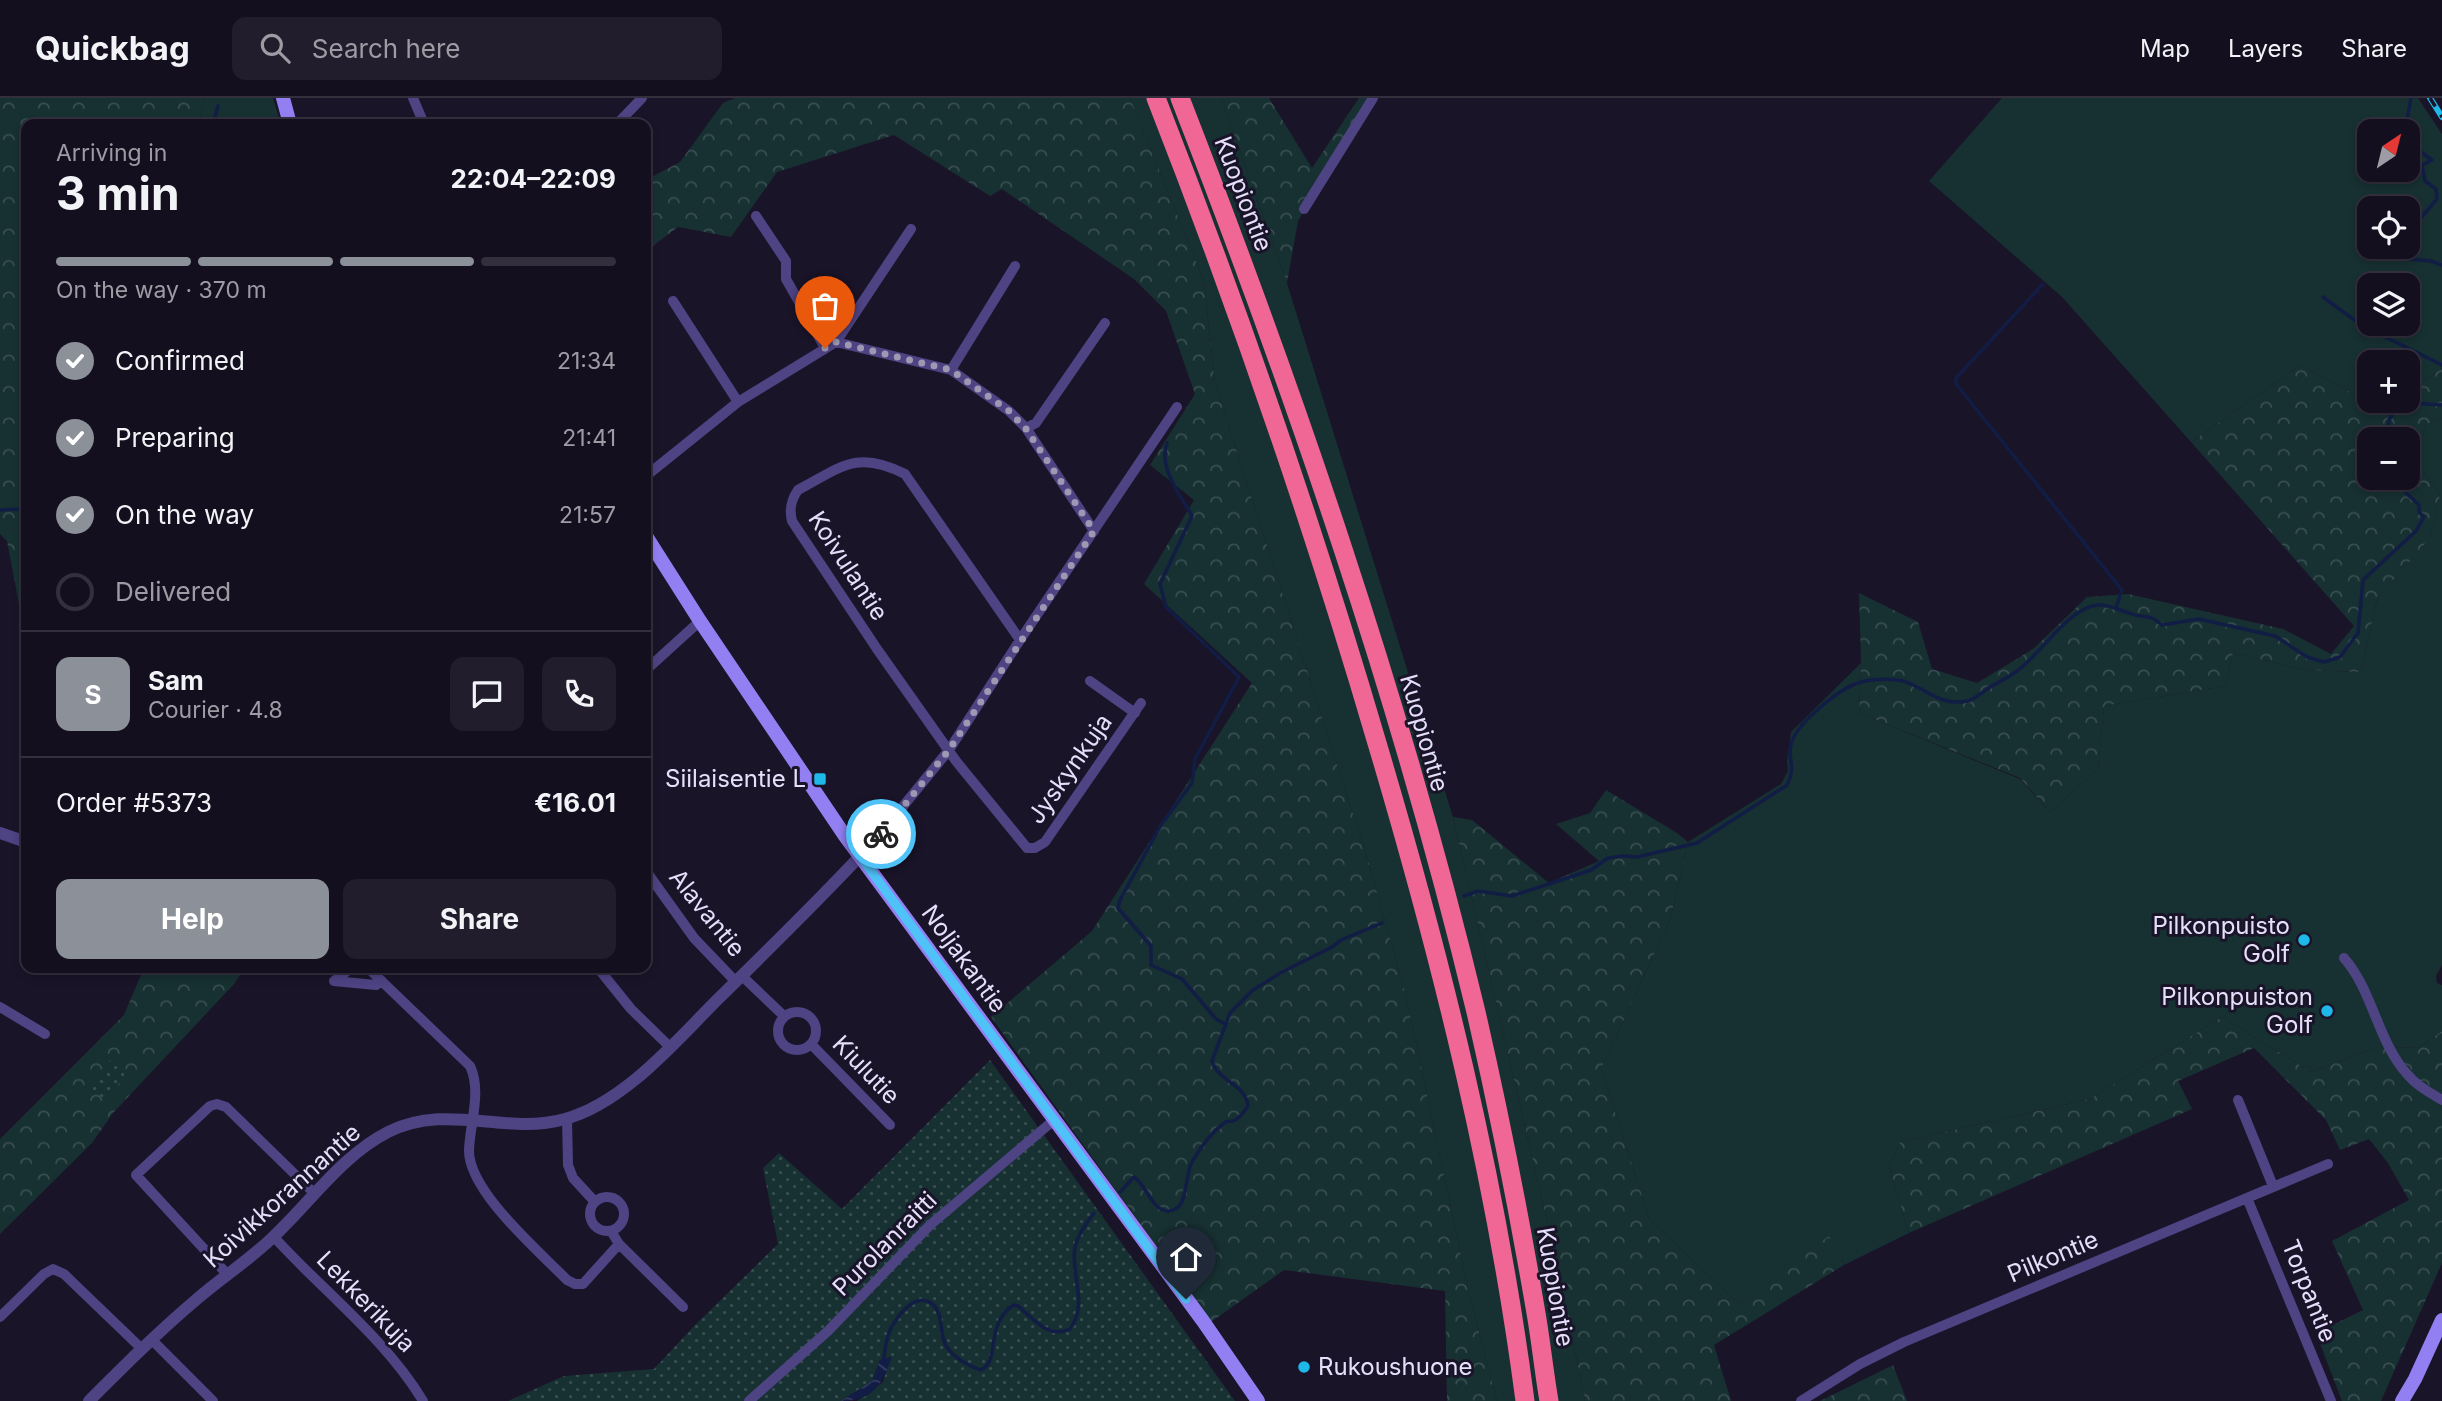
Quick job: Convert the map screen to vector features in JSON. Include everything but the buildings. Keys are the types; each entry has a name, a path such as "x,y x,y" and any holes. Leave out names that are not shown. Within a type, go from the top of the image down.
{"highway":[{"name":"Kuopiontie","path":"1156,98 1272,415 1342,624 1406,840 1452,1020 1484,1164 1525,1401"},
{"name":"Kuopiontie","path":"1180,98 1300,422 1364,616 1429,834 1476,1013 1537,1316 1549,1401"}],"main road":[{"path":"283,98 289,119"},
{"name":"Noljakantie","path":"651,544 700,621 860,856 1258,1401"},
{"path":"2402,1401 2442,1320"}],"street":[{"path":"413,98 422,119"},
{"path":"622,119 642,98"},
{"path":"1304,209 1373,98"},
{"path":"756,216 786,261 786,279 825,348"},
{"path":"651,472 737,402 836,342 911,229"},
{"path":"951,370 1015,265"},
{"path":"673,301 737,402"},
{"path":"1026,429 1036,423 1105,323"},
{"path":"836,342 951,370 1009,411 1026,429 1094,531"},
{"path":"860,856 949,750 1177,407"},
{"name":"Koivulantie","path":"949,750 877,649 792,521 792,497 797,490 855,461 894,468 905,474 1020,640"},
{"path":"651,665 700,621"},
{"path":"1090,681 1135,713"},
{"name":"Jyskynkuja","path":"949,750 1027,848 1035,848 1045,842 1141,703"},
{"path":"0,833 21,840"},
{"name":"Koivikkorannantie","path":"89,1401 147,1344 274,1237 356,1153 386,1133 428,1119 547,1123 567,1119 617,1094 670,1047 860,856"},
{"name":"Alavantie","path":"651,878 694,938 739,979"},
{"path":"2344,958 2357,973 2379,1025 2405,1073 2421,1088 2442,1100"},
{"path":"344,973 334,981 376,985 382,981"},
{"path":"373,973 470,1066 474,1074 470,1163 488,1198 567,1280 575,1284 583,1284 620,1244"},
{"path":"602,973 631,1009 670,1047"},
{"path":"739,979 784,1016"},
{"path":"0,1007 45,1034"},
{"path":"799,1012 811,1018 816,1032 811,1044 794,1050 780,1040 778,1029 784,1016 799,1012"},
{"name":"Kiulutie","path":"811,1044 890,1125"},
{"path":"2238,1100 2273,1186"},
{"path":"227,1274 136,1175 210,1106 217,1104 226,1107 315,1194"},
{"path":"567,1119 568,1165 573,1178 595,1202"},
{"name":"Purolanraitti","path":"748,1401 828,1331 930,1224 1054,1120"},
{"name":"Pilkontie","path":"1801,1401 1860,1364 1905,1342 2328,1164"},
{"path":"606,1197 613,1198 622,1206 624,1218 621,1224 611,1231 604,1231 593,1225 590,1213 595,1202 606,1197"},
{"name":"Torpantie","path":"2247,1198 2331,1401"},
{"path":"611,1231 620,1244 683,1307"},
{"name":"Lekkerikuja","path":"274,1237 383,1349 410,1379 423,1401"},
{"path":"0,1317 44,1274 53,1269 64,1273 213,1401"}],"green space":[{"path":"0,98 205,98 199,119 21,119 21,615 7,541 0,534"},
{"path":"205,98 273,98 279,119 199,119"},
{"path":"735,98 1130,98 1204,281 1215,383 1369,864 1406,996 1469,1293 1497,1401 1447,1401 1445,1291 1284,1270 1211,1322 991,1017 1092,931 1252,683 1144,584 1194,500 1150,465 1195,394 1166,311 1134,279 1002,189 990,196 894,135 777,172 731,237 678,227 651,247 651,177 680,162 723,103"},
{"path":"1130,98 1221,98 1287,283 1453,817 1560,1277 1585,1401 1497,1401 1469,1293 1406,996 1369,864 1215,383 1204,281"},
{"path":"1221,98 1269,98 1312,168 1359,98 1373,98 1298,221 1287,283"},
{"path":"2002,98 2418,98 2442,134 2442,368 2420,383 2420,350 2357,350 2357,396 2301,365 2191,442 2062,297 1929,181"},
{"path":"2301,365 2357,396 2357,413 2420,413 2420,383 2442,368 2442,418 2425,425 2420,453 2420,427 2357,427 2357,490 2420,490 2420,467 2440,494 2430,538 2377,599 2361,672 2305,670 2233,653 2225,686 2104,706 2098,769 2050,812 2020,778 1859,713 1859,593 1918,622 1932,669 1977,683 2033,649 2087,597 2128,594 2283,629 2331,654 2354,626 2191,442"},
{"name":"Pilkonpuisto Golf","path":"2442,418 2442,965 2436,976 2437,983 2442,985 2442,1031 2419,1048 2377,1047 2311,1072 2222,1017 2090,1099 1900,1142 1889,1167 1909,1233 1844,1265 1829,1237 1739,1304 1650,1220 1601,1069 1670,920 1688,842 1781,784 1788,771 1791,732 1861,663 1859,713 2020,779 2050,812 2098,769 2104,706 2225,686 2233,653 2305,670 2361,672 2377,599 2430,537 2440,494 2420,467 2425,425"},
{"path":"1606,790 1688,842 1670,920 1601,1069 1650,1220 1739,1304 1829,1236 1844,1265 1714,1345 1731,1401 1585,1401 1560,1277 1453,817 1472,820 1549,883 1599,861 1556,824 1590,813"},
{"path":"142,973 242,973 113,1113 92,1143 0,1234 0,1139 124,1015"},
{"path":"2222,1017 2311,1072 2377,1047 2419,1048 2442,1031 2442,1263 2381,1401 2342,1401 2316,1333 2363,1310 2332,1241 2409,1200 2388,1163 2369,1139 2340,1150 2326,1120 2254,1048 2178,1081 2192,1109 1909,1233 1889,1167 1900,1142 2090,1099"},
{"path":"112,1058 129,1072 105,1100 88,1086"},
{"path":"990,1060 1235,1401 857,1401 883,1382 891,1357 880,1360 872,1381 841,1401 508,1401 564,1376 654,1369 778,1244 763,1168 779,1153 842,1209"},
{"path":"1893,1365 1907,1401 1820,1401"}],"water":[{"path":"892,1357 875,1390 861,1398 841,1401 872,1381 880,1360"}],"waterway":[{"path":"2407,119 2411,98"},
{"path":"214,119 218,106"},
{"path":"2420,151 2432,160 2422,165 2425,181 2436,189 2437,199 2420,219"},
{"path":"2409,259 2442,265"},
{"path":"2043,284 1956,378 1956,384 2122,590 2116,608"},
{"path":"2323,297 2361,325 2442,365"},
{"path":"2389,427 2389,420 2396,408 2410,403 2442,405"},
{"path":"1167,443 1165,462 1168,471 1192,516 1160,584 1166,607 1239,677 1195,759 1192,783 1161,825 1118,908 1151,946 1151,965 1182,979 1216,1019 1225,1024"},
{"path":"1464,896 1478,891 1512,896 1591,870 1608,858 1637,857 1697,843 1787,785 1792,767 1790,750 1794,736 1818,709 1847,688 1866,681 1898,680 1940,699 1968,701 2017,671 2066,622 2087,608 2110,606 2150,618 2162,625 2199,619 2275,636 2307,657 2324,662 2340,657 2358,633 2363,580 2416,531 2424,517 2419,512 2419,505 2404,490"},
{"path":"0,510 21,507"},
{"path":"1120,1192 1134,1177 1162,1210 1174,1210 1179,1206 1192,1162 1198,1152 1219,1128 1226,1122 1237,1119 1248,1106 1242,1093 1220,1074 1212,1061 1230,1013 1253,990 1282,972 1341,940 1382,923"},
{"path":"883,1363 890,1330 904,1310 917,1301 924,1300 935,1307 945,1344 951,1352 980,1370 987,1366 990,1360 998,1323 1013,1305 1048,1330 1070,1329 1079,1299 1075,1247 1080,1233 1094,1213"}],"railway":[{"path":"2430,98 2442,117"}],"way so far":[{"path":"825,348 836,342 951,370 968,381 1009,411 1026,429 1094,531 949,750 881,834"}],"place":[{"name":"Siilaisentie L","path":"820,779"},
{"name":"Pilkonpuisto Golf","path":"2304,940"},
{"name":"Pilkonpuiston Golf","path":"2327,1011"},
{"name":"Rukoushuone","path":"1304,1367"}],"route":[{"path":"881,834 860,856 1186,1299"}]}
